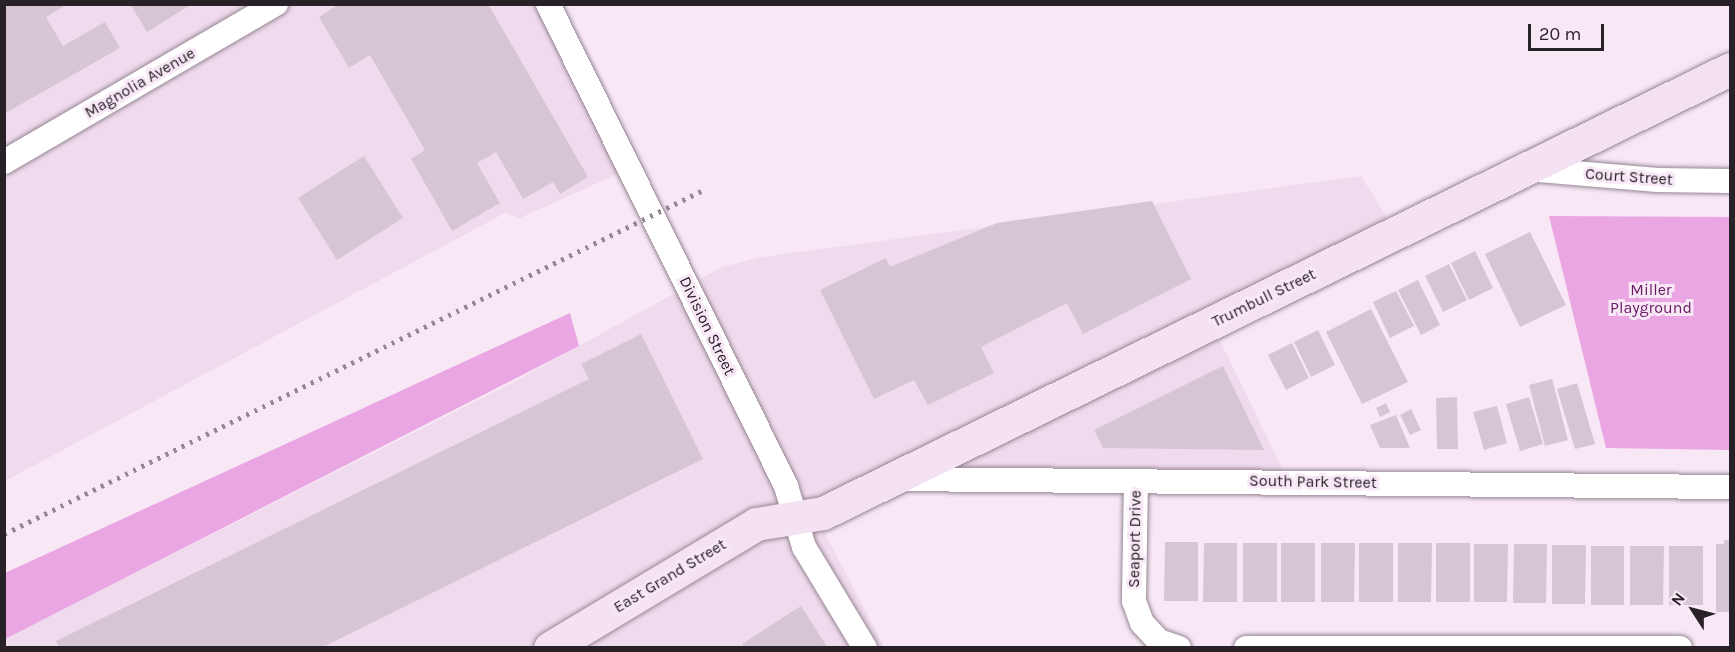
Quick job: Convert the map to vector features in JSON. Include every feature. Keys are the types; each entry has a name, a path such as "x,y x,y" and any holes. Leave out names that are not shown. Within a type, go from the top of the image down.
{"street":[{"name":"Magnolia Avenue","path":"4,162 276,4"},
{"name":"Division Street","path":"548,4 786,486 804,547 865,648"},
{"name":"Trumbull Street","path":"795,517 823,513 895,479 1731,69"},
{"name":"Court Street","path":"1527,169 1658,180 1731,181"},
{"name":"South Park Street","path":"895,479 1731,487"},
{"name":"Seaport Drive","path":"1136,481 1134,601 1148,629 1159,641 1179,648"},
{"name":"East Grand Street","path":"550,648 756,524 795,517"},
{"path":"1246,648 1680,648"}],"shaded area":[{"path":"5,5 559,5 640,164 520,218 505,213 5,481"},
{"path":"1361,176 1396,232 1211,322 1288,480 914,468 814,512 884,647 5,648 5,639 510,384 722,267 762,257"}],"green space":[{"name":"Miller Playground","path":"1549,216 1730,217 1730,450 1606,448"},
{"path":"570,313 579,346 5,639 5,573"}],"building":[{"path":"4,4 68,4 46,17 63,46 105,22 120,48 4,114"},
{"path":"130,4 192,4 147,32"},
{"path":"339,4 488,4 588,177 560,194 553,182 523,199 496,152 477,163 500,203 452,231 411,159 425,150 370,55 349,68 319,17"},
{"path":"364,156 403,218 337,260 298,198"},
{"path":"1152,201 1191,279 1083,334 1067,303 981,347 994,373 928,405 914,380 874,399 820,290 886,258 890,267 997,223"},
{"path":"1530,232 1566,305 1520,327 1485,254"},
{"path":"1475,251 1493,288 1469,300 1451,263"},
{"path":"1449,264 1467,300 1443,312 1425,276"},
{"path":"1418,280 1440,325 1421,335 1398,290"},
{"path":"1396,291 1414,326 1390,338 1373,302"},
{"path":"1371,309 1408,382 1362,404 1326,332"},
{"path":"1318,330 1335,365 1311,377 1294,342"},
{"path":"641,334 703,459 321,648 60,648 56,641 589,379 581,364"},
{"path":"1292,343 1309,378 1286,390 1268,355"},
{"path":"1223,366 1264,450 1103,448 1094,430"},
{"path":"1552,379 1568,440 1545,446 1529,385"},
{"path":"1577,383 1595,444 1575,449 1557,389"},
{"path":"1457,397 1458,449 1437,449 1436,398"},
{"path":"1529,397 1543,444 1520,451 1506,404"},
{"path":"1386,403 1390,412 1380,417 1376,408"},
{"path":"1497,406 1507,443 1484,450 1473,412"},
{"path":"1411,409 1421,430 1410,435 1400,415"},
{"path":"1396,415 1410,448 1380,448 1370,425"},
{"path":"1724,540 1730,540 1730,612 1716,612 1716,544 1724,544"},
{"path":"1165,542 1198,542 1198,601 1164,601"},
{"path":"1204,543 1237,543 1237,602 1203,602"},
{"path":"1243,543 1277,543 1277,602 1243,602"},
{"path":"1281,543 1315,543 1315,602 1281,602"},
{"path":"1321,543 1355,543 1354,602 1321,602"},
{"path":"1359,543 1393,543 1393,602 1359,602"},
{"path":"1398,543 1432,543 1431,602 1398,602"},
{"path":"1436,543 1470,543 1470,602 1436,602"},
{"path":"1474,544 1508,544 1507,602 1474,602"},
{"path":"1514,544 1547,544 1546,603 1513,603"},
{"path":"1552,545 1586,545 1585,604 1552,604"},
{"path":"1591,546 1624,546 1624,605 1591,605"},
{"path":"1630,546 1664,546 1663,605 1630,605"},
{"path":"1669,546 1703,546 1703,605 1669,605"},
{"path":"801,606 828,648 744,648 742,644"}],"railway":[{"path":"4,534 701,191"}]}
